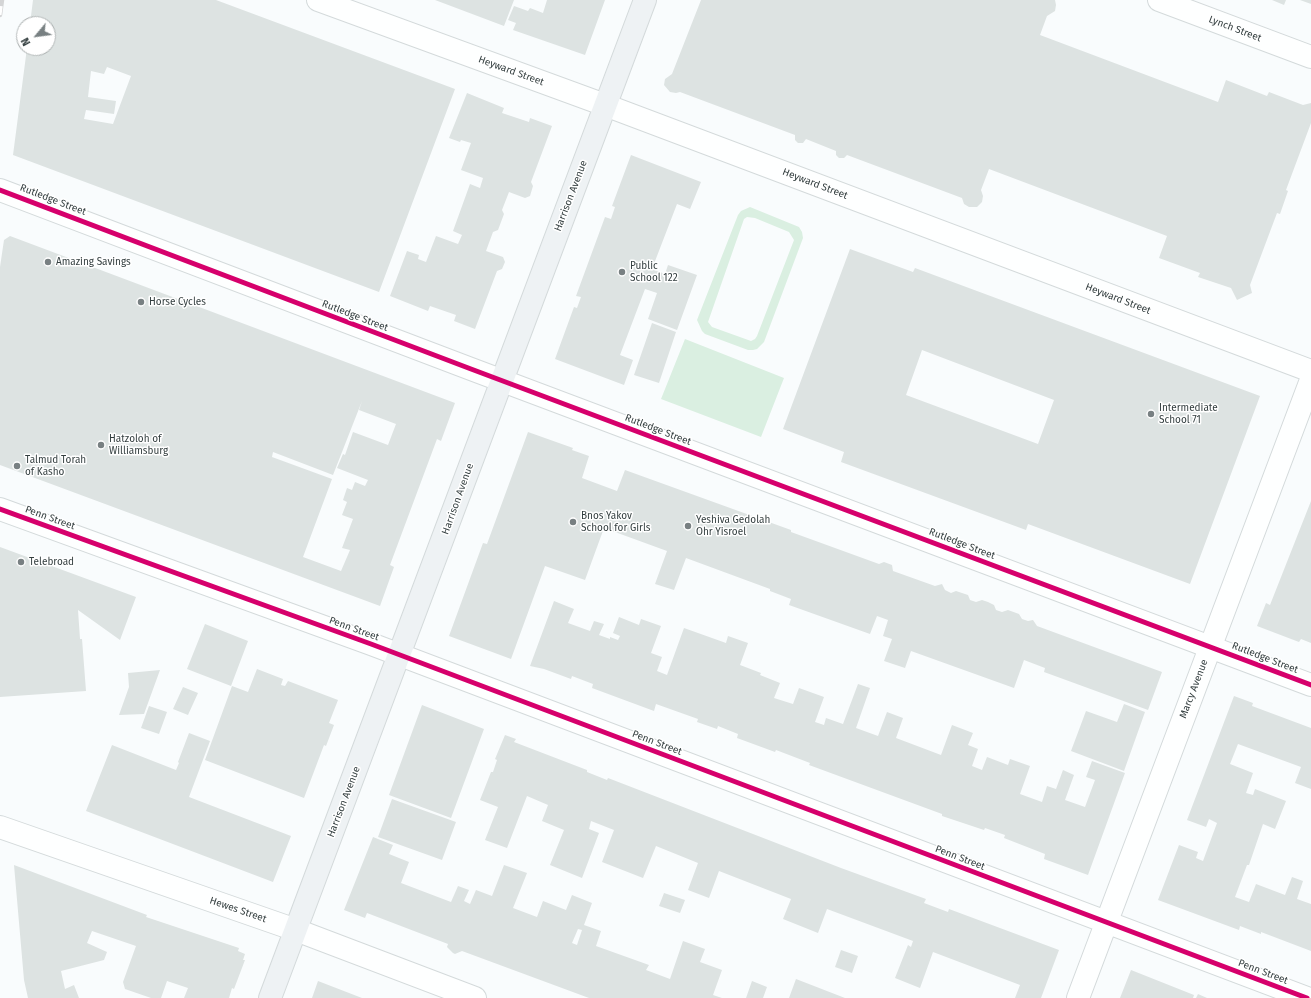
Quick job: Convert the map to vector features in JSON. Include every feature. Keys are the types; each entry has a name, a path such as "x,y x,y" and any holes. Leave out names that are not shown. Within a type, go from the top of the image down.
{"street":[{"name":"Heyward Street","path":"318,0 605,105 1311,371"},
{"name":"Harrison Avenue","path":"270,998 645,0"},
{"name":"Lynch Street","path":"1159,0 1311,57"},
{"name":"Rutledge Street","path":"0,190 502,381 1311,685"},
{"name":"Marcy Avenue","path":"1078,998 1311,380"},
{"name":"Penn Street","path":"0,509 400,655 1307,998"},
{"name":"Hewes Street","path":"0,827 296,930 475,998"}],"green space":[{"path":"750,207 799,227 803,238 764,342 757,349 753,350 748,350 705,334 697,320 738,215 741,211","holes":["747,217 755,218 789,232 794,240 757,336 751,341 712,327 708,322 744,219"]},
{"path":"685,339 784,378 761,437 661,399"}],"building":[{"path":"33,0 216,0 455,89 379,292 13,155 26,56 56,56 56,16 31,16","holes":["107,67 131,76 113,124 84,119 86,110 114,114 116,101 88,97 91,71 104,74"]},
{"path":"435,0 514,0 504,26"},
{"path":"547,0 605,0 585,55 513,30 516,23 508,20 514,6 528,11 530,8 543,13"},
{"path":"701,0 1055,0 1055,11 1047,16 1040,35 1218,102 1226,80 1267,96 1269,92 1303,105 1311,103 1311,123 1286,190 1288,191 1280,214 1277,213 1250,285 1252,293 1237,300 1231,288 1198,277 1200,273 1159,258 1167,236 989,169 981,190 983,196 982,202 977,207 969,207 964,204 962,198 847,155 844,158 839,158 836,155 836,151 806,139 803,143 798,143 795,140 795,135 680,92 670,92 664,85 665,79 672,74"},
{"path":"1272,0 1286,0 1284,5"},
{"path":"1300,0 1311,0 1311,4"},
{"path":"467,93 504,108 502,113 529,122 530,118 552,126 531,182 533,186 530,196 525,198 509,192 502,210 504,214 498,230 493,232 486,251 503,257 505,262 502,269 497,271 475,329 454,321 456,315 430,306 428,311 390,296 407,251 419,255 418,259 426,262 436,236 458,244 462,235 453,231 470,184 480,188 483,178 461,170 471,143 461,140 460,142 449,138"},
{"name":"Public School 122","path":"631,155 701,182 690,209 677,204 652,269 665,274 668,265 697,275 677,330 648,319 657,293 645,289 620,355 633,360 624,385 555,359 574,307 577,308 581,297 576,296 605,217 611,219 615,207 612,206"},
{"path":"10,236 455,403 441,441 437,439 390,565 394,567 380,606 0,465 0,267 4,240","holes":["362,401 359,410 396,424 388,445 353,432 345,455 343,454 337,468 368,480 365,486 355,482 352,490 347,488 343,500 347,502 342,515 353,519 342,548 350,550 341,571 303,557 332,479 272,457 273,452 333,475"]},
{"name":"Intermediate School 71","path":"850,249 913,272 915,268 1260,396 1190,584 1028,524 1026,530 841,462 844,452 783,429","holes":["922,350 1054,400 1038,444 906,395"]},
{"path":"652,323 676,332 659,383 634,375"},
{"path":"528,432 573,448 572,450 589,456 582,478 617,491 625,470 791,530 791,532 879,564 884,562 892,565 893,571 935,586 942,584 945,590 951,593 956,591 968,595 970,600 976,602 982,600 988,602 994,605 996,610 1002,612 1008,610 1019,614 1022,619 1028,621 1033,620 1037,626 1162,672 1148,710 1044,672 1045,668 1024,660 1014,688 911,651 905,668 884,661 892,639 883,636 888,620 877,616 870,634 789,605 791,599 770,591 770,589 686,558 674,590 655,584 667,551 604,528 585,580 545,566 511,659 449,636 483,543 487,544"},
{"path":"1311,501 1311,643 1301,639 1299,642 1257,626 1266,603 1270,605"},
{"path":"0,547 136,597 120,640 78,610 86,691 0,697"},
{"path":"554,601 574,609 568,623 590,631 594,621 604,624 599,635 610,639 610,637 618,640 620,636 613,633 619,617 639,625 641,619 661,626 651,653 662,657 657,671 667,675 684,628 726,643 728,636 748,643 740,665 761,673 760,675 780,683 774,698 793,704 799,688 824,697 815,722 824,725 826,718 843,724 858,684 870,688 856,728 878,736 887,712 903,718 896,738 941,755 952,725 973,733 968,745 978,749 972,766 982,770 987,757 1008,765 1010,759 1030,766 1020,794 1042,802 1047,786 1056,789 1063,770 1074,775 1065,800 1085,807 1095,780 1086,777 1092,761 1125,773 1088,875 1044,859 1045,854 1004,838 1005,835 985,828 984,830 942,816 942,814 809,765 810,763 776,750 775,752 737,738 738,734 718,726 717,729 697,722 698,719 656,704 654,711 592,688 593,684 572,676 571,679 544,669 530,666"},
{"path":"205,624 248,641 231,686 187,669"},
{"path":"257,669 283,679 281,685 285,686 288,681 338,700 329,723 334,725 326,746 324,745 304,798 205,760 232,686 248,692"},
{"path":"160,670 144,714 119,715 129,687 128,673"},
{"path":"183,687 198,693 188,715 173,709"},
{"path":"1234,696 1253,703 1252,706 1311,728 1311,789 1295,783 1301,767 1238,744 1230,764 1253,773 1246,793 1253,795 1255,789 1286,801 1275,829 1263,824 1249,865 1247,865 1235,897 1249,902 1256,884 1285,895 1292,877 1303,881 1297,899 1311,904 1311,951 1261,932 1261,934 1240,926 1239,930 1158,900 1179,845 1198,852 1196,858 1203,861 1217,823 1209,819 1206,827 1187,820"},
{"path":"1124,704 1145,712 1124,771 1071,751 1086,711 1117,722"},
{"path":"422,705 484,729 451,818 389,795"},
{"path":"149,706 167,712 159,734 141,728"},
{"path":"189,733 210,741 189,797 291,836 273,882 86,811 112,745 176,770"},
{"path":"505,735 516,739 514,742 587,770 587,772 607,780 608,778 841,868 926,899 924,903 948,912 949,909 1059,950 1041,998 1015,998 1020,985 933,952 920,988 895,978 908,945 911,947 913,941 827,909 818,933 783,919 791,899 719,871 709,898 688,890 698,863 656,846 643,878 602,862 614,830 591,821 589,829 599,833 582,878 550,865 564,830 542,821 548,805 527,796 507,848 485,840 498,807 480,800 491,772 493,772 497,760 495,759"},
{"path":"392,799 456,822 442,860 378,837"},
{"path":"373,837 393,845 389,854 409,862 401,883 451,902 458,886 469,890 464,901 470,904 476,890 492,896 504,865 527,873 513,908 537,917 543,901 566,910 572,895 592,903 584,925 601,931 596,946 649,965 646,970 670,979 683,941 705,949 700,962 722,970 713,995 722,998 589,998 462,951 455,954 447,947 448,944 367,913 365,918 344,910","holes":["578,929 582,930 577,945 572,943"]},
{"path":"14,865 147,915 146,917 239,948 238,951 245,954 243,960 245,960 229,998 184,998 188,988 167,981 161,998 151,998 125,989 123,982 136,946 92,931 87,943 107,952 104,960 61,971 65,989 74,985 79,998 28,998 24,980"},
{"path":"664,893 685,900 680,913 659,906"},
{"path":"841,950 858,956 852,973 835,967"},
{"path":"1131,970 1194,995 1193,998 1120,998"},
{"path":"796,979 845,998 789,998"},
{"path":"318,981 362,998 312,998"},
{"path":"752,981 767,987 763,998 746,998"},
{"path":"1198,994 1207,998 1196,998"}],"railway":[{"path":"0,15 2,0"}],"cycle path":[{"path":"0,190 1311,685"},
{"path":"0,509 371,644 1307,998"}],"place":[{"name":"Amazing Savings","path":"48,262"},
{"name":"Public School 122","path":"622,272"},
{"name":"Horse Cycles","path":"141,302"},
{"name":"Intermediate School 71","path":"1151,414"},
{"name":"Hatzoloh of Williamsburg","path":"101,445"},
{"name":"Talmud Torah of Kasho","path":"17,466"},
{"name":"Bnos Yakov School for Girls","path":"573,522"},
{"name":"Yeshiva Gedolah Ohr Yisroel","path":"688,526"},
{"name":"Telebroad","path":"21,562"}]}
